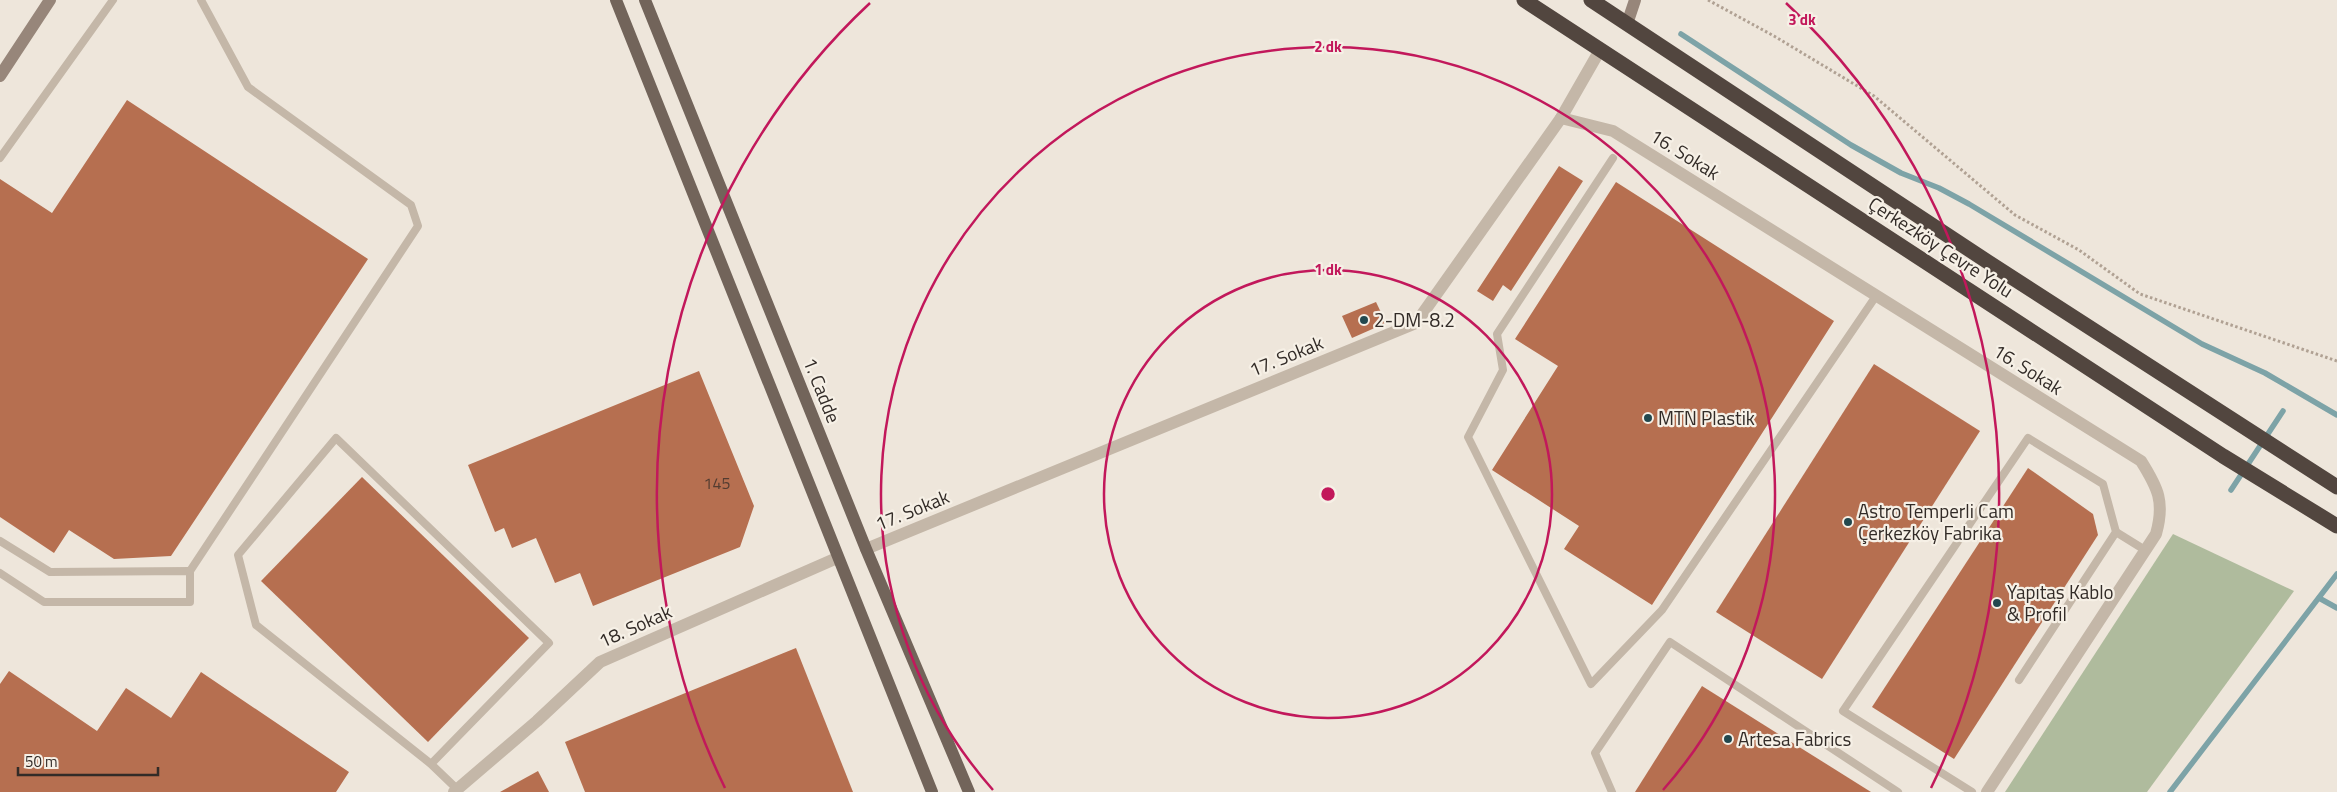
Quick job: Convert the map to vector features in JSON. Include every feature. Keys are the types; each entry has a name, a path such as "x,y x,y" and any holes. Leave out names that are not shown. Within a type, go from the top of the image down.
{"highway":[{"name":"Çerkezköy Çevre Yolu","path":"1524,0 2223,456 2335,524"},
{"name":"Çerkezköy Çevre Yolu","path":"1591,0 1988,262 2337,487"}],"main road":[{"path":"616,0 837,558 932,792"},
{"name":"1. Cadde","path":"645,0 866,549 969,792"}],"street":[{"path":"0,76 50,0"},
{"path":"1627,24 1635,0"},
{"name":"17. Sokak","path":"866,549 1416,323 1561,118 1600,50"},
{"name":"16. Sokak","path":"1561,118 1612,132 2141,461 2154,482 2161,501 2161,517 2156,534 1987,792"},
{"name":"18. Sokak","path":"455,791 537,722 600,662 837,558"}],"lane":[{"path":"0,158 113,0"},
{"path":"0,573 44,602 190,602 190,571 418,226 411,205 248,87 201,0"},
{"path":"1614,158 1497,334 1504,370 1468,437 1592,684 1662,610 1876,296"},
{"path":"432,764 549,643 336,438 238,555 256,625 432,764 455,791"},
{"path":"1972,792 1843,711 2028,438 2103,484 2116,532 2145,550"},
{"path":"2019,680 2116,532"},
{"path":"0,541 50,572 190,571"},
{"path":"1612,792 1594,753 1670,642 1898,792"}],"path":[{"path":"1708,0 1774,36 1874,96 2015,215 2079,250 2140,294 2337,361"}],"green space":[{"path":"2173,534 2294,591 2147,792 2005,792"}],"building":[{"path":"127,100 368,259 171,556 114,559 69,530 54,553 0,517 0,179 52,213"},
{"path":"1559,166 1583,181 1511,291 1503,285 1493,301 1477,291"},
{"name":"MTN Plastik","path":"1616,182 1834,321 1652,605 1564,549 1579,526 1492,470 1558,366 1515,339"},
{"name":"2-DM-8.2","path":"1376,302 1386,323 1352,338 1342,316"},
{"name":"Astro Temperli Cam Çerkezköy Fabrika","path":"1874,364 1980,431 1822,679 1716,612"},
{"path":"699,371 754,506 740,547 593,606 580,573 555,583 536,538 512,548 504,528 495,532 468,465"},
{"name":"Yapıtaş Kablo & Profil","path":"2028,468 2093,514 2098,535 1954,759 1872,707"},
{"path":"362,477 529,638 428,742 261,581"},
{"path":"796,648 853,792 585,792 565,742"},
{"path":"9,671 97,731 126,688 171,718 201,672 349,772 336,792 0,792 0,684"},
{"name":"Artesa Fabrics","path":"1702,686 1871,792 1635,792"},
{"path":"538,771 549,792 500,792"}],"waterway":[{"path":"1681,34 1851,145 1901,173 1939,188 1969,204 2202,344 2265,373 2337,415"},
{"path":"2231,490 2283,411"},
{"path":"2170,792 2337,574"},
{"path":"2319,598 2337,608"}],"place":[{"name":"2-DM-8.2","path":"1364,320"},
{"name":"MTN Plastik","path":"1648,418"},
{"name":"Astro Temperli Cam Çerkezköy Fabrika","path":"1848,522"},
{"name":"Yapıtaş Kablo & Profil","path":"1997,603"},
{"name":"Artesa Fabrics","path":"1728,739"}]}
